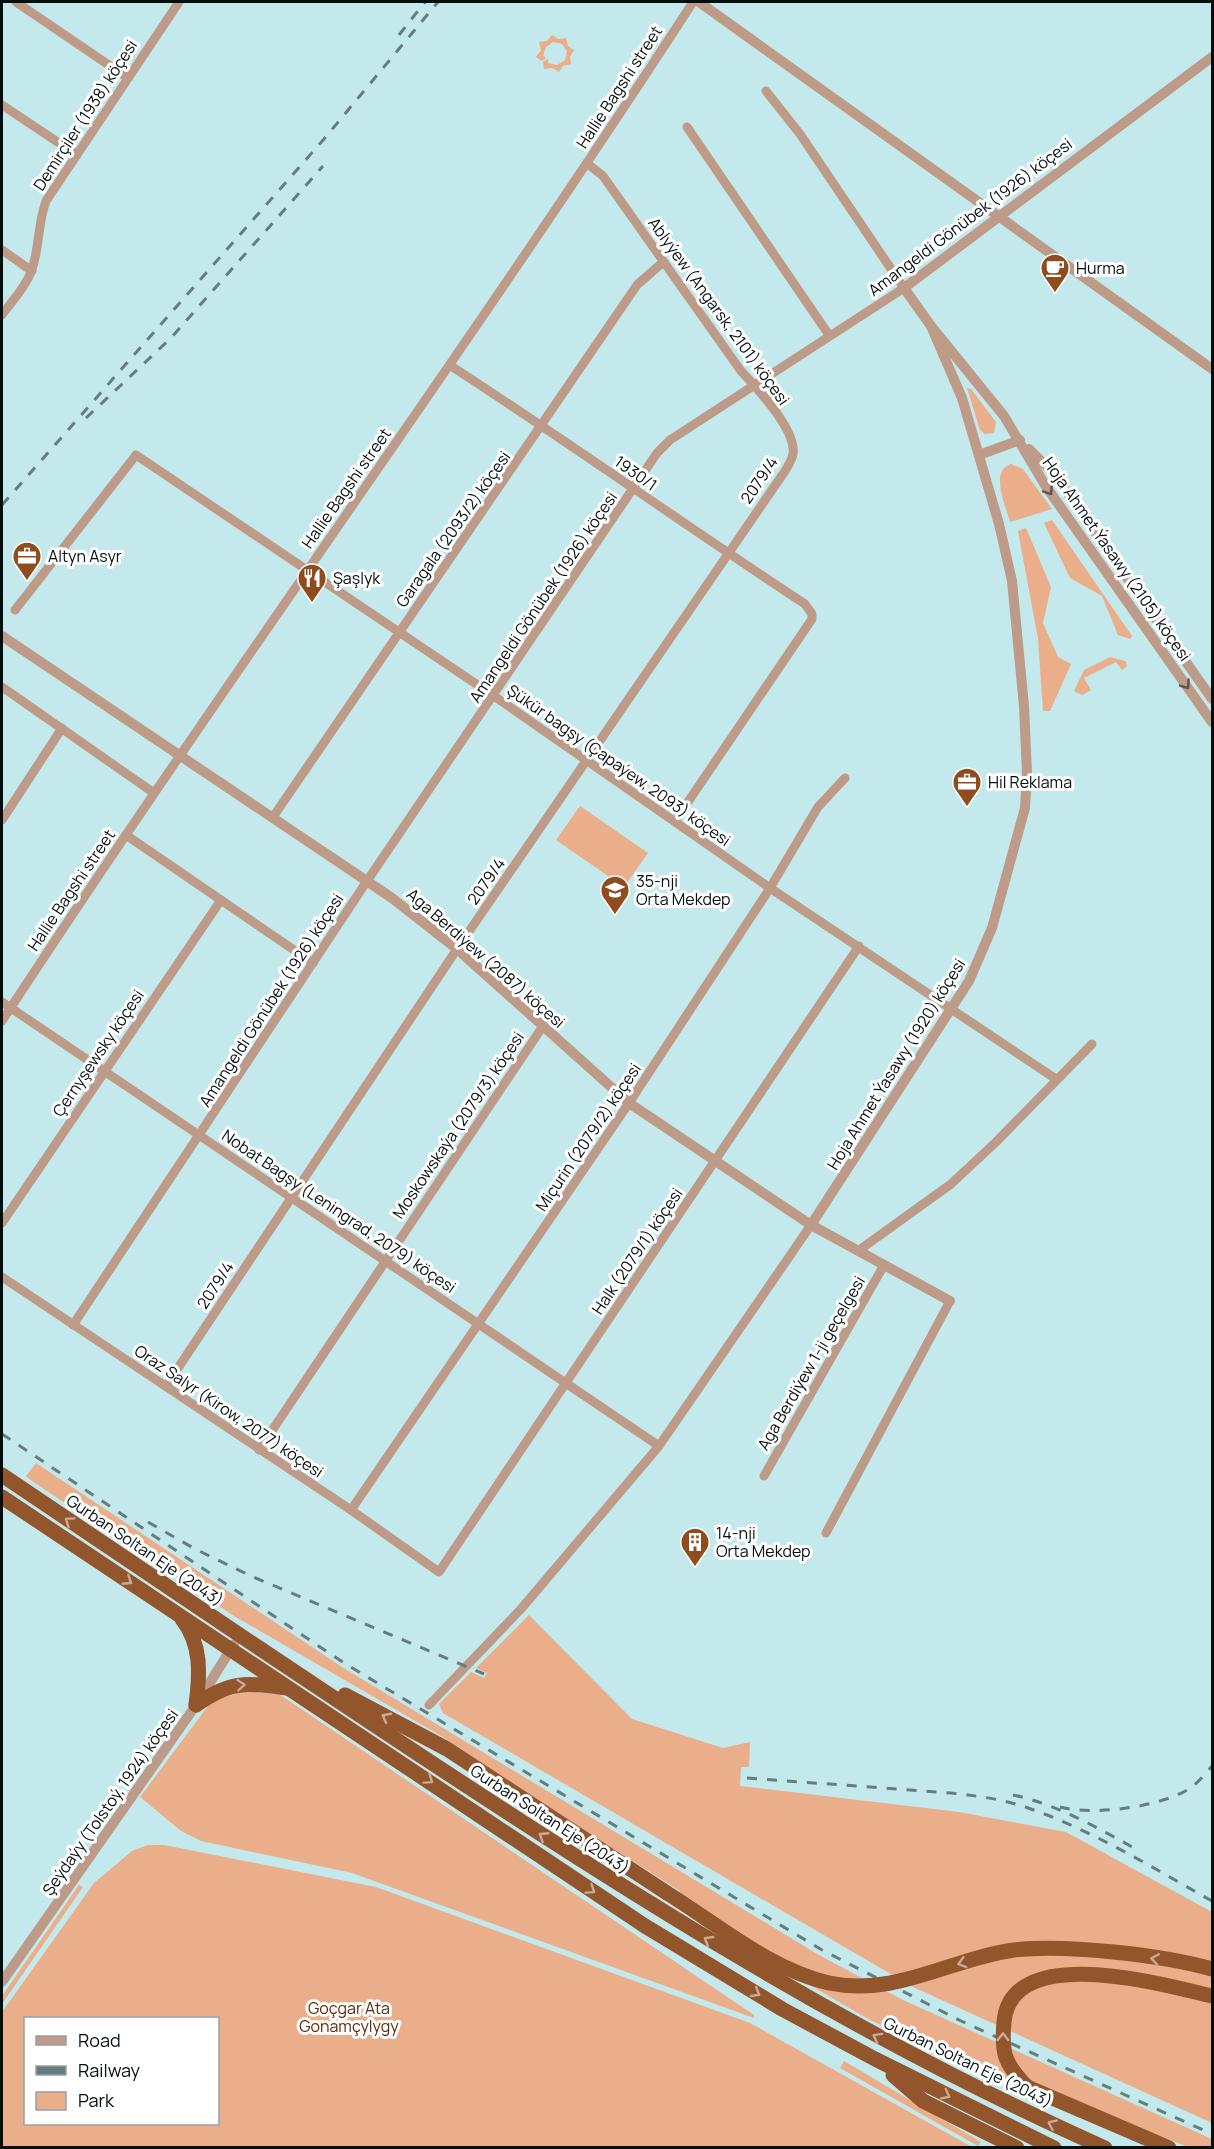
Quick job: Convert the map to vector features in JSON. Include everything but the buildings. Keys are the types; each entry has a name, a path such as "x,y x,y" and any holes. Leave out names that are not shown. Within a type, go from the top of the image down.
{"highway":[{"name":"Gurban Soltan Eje (2043)","path":"2,1475 239,1636 658,1910 792,1990 963,2082 1105,2148"},
{"name":"Gurban Soltan Eje (2043)","path":"2,1497 645,1926 782,2009 875,2060 1054,2148"},
{"path":"177,1612 189,1630 198,1659 196,1705"},
{"path":"268,1654 447,1749 784,1968 839,1984 867,1988 901,1983 966,1961 1014,1950 1076,1950 1142,1957 1212,1969"},
{"name":"Gurban Soltan Eje (2043)","path":"196,1705 216,1691 236,1685 290,1689"},
{"path":"1168,2148 1027,2087 1012,2072 1004,2057 1002,2040 1004,2016 1016,1996 1030,1983 1048,1975 1068,1973 1150,1982 1212,1996"},
{"path":"875,2060 923,2101 1012,2146"}],"street":[{"path":"16,2 128,78"},
{"name":"Demirçiler (1938) köçesi","path":"2,315 32,271 37,230 46,201 179,2"},
{"name":"Hallie Bagshi street","path":"2,1021 305,571 450,366 588,164 693,2"},
{"path":"699,2 1212,369"},
{"name":"Amangeldi Gönübek (1926) köçesi","path":"73,1325 367,881 663,446 829,335 904,288 1212,57"},
{"name":"Hoja Ahmet Ýasawy (2105) köçesi","path":"766,91 800,134 930,326 999,409 1020,440 1045,485 1212,722"},
{"path":"2,105 77,155"},
{"path":"687,127 829,335"},
{"name":"Ablyýew (Angarsk, 2101) köçesi","path":"588,164 603,176 754,385 766,396 790,440 793,454"},
{"path":"2,250 32,271"},
{"name":"Garagala (2093/2) köçesi","path":"273,818 641,279 663,262"},
{"name":"Hoja Ahmet Ýasawy (2105) köçesi","path":"930,326 962,398 979,455"},
{"name":"1930/1","path":"450,366 542,425 633,490 805,604 812,614 812,619 675,821"},
{"path":"979,455 1020,440"},
{"name":"Hoja Ahmet Ýasawy (2105) köçesi","path":"1020,440 1055,475 1212,699"},
{"name":"2079/4","path":"166,1386 457,949 784,471 793,454"},
{"name":"Şükür bagşy (Çapaýew, 2093) köçesi","path":"15,610 136,455 398,634 494,696 770,888 1056,1079"},
{"name":"Hoja Ahmet Ýasawy (1920) köçesi","path":"812,1225 969,981 992,928 1018,837 1027,792 1022,672 1012,581 979,455"},
{"name":"Aga Berdiýew (2087) köçesi","path":"2,636 367,881 457,949 629,1103 714,1162 812,1225 950,1301"},
{"path":"2,687 154,793"},
{"path":"2,820 62,728"},
{"name":"Miçurin (2079/2) köçesi","path":"351,1510 629,1103 770,888 818,807 845,778"},
{"path":"126,835 313,963"},
{"name":"Çernyşewsky köçesi","path":"2,1223 221,900"},
{"name":"Halk (2079/1) köçesi","path":"439,1572 859,946"},
{"name":"Nobat Bagşy (Leningrad, 2079) köçesi","path":"2,1002 659,1446"},
{"name":"Moskowskaýa (2079/3) köçesi","path":"259,1450 543,1026"},
{"path":"858,1251 951,1184 995,1143 1092,1044"},
{"path":"429,1705 521,1609 659,1446 812,1225"},
{"name":"Aga Berdiýew 1-ji geçelgesi","path":"764,1476 884,1265"},
{"name":"Oraz Salyr (Kirow, 2077) köçesi","path":"2,1277 351,1510 439,1572"},
{"path":"826,1533 950,1301"},
{"name":"Şeýdaýy (Tolstoý, 1924) köçesi","path":"2,1982 196,1705 239,1636"}],"green space":[{"path":"552,35 558,39 566,38 568,46 574,50 570,57 571,64 563,66 559,72 552,68 544,69 543,62 548,59 548,63 557,65 565,60 567,51 562,44 553,42 546,47 543,56 546,58 542,61 536,57 541,50 539,42 547,41"},
{"path":"967,388 971,389 996,422 994,433 985,434 980,430"},
{"path":"1011,464 1023,469 1052,509 1010,522 1000,481 1004,468"},
{"path":"1052,520 1132,636 1130,639 1118,635 1102,596 1070,578 1044,523"},
{"path":"1026,528 1051,587 1043,623 1058,657 1071,664 1050,711 1043,711 1038,639 1018,531"},
{"path":"1110,657 1125,661 1127,666 1122,670 1116,662 1084,678 1091,690 1082,695 1074,691 1084,670"},
{"path":"580,806 648,853 624,887 556,840"},
{"path":"36,1463 342,1667 819,1955 903,2000 1212,2139 1212,2147 1188,2147 1158,2135 1151,2147 870,2020 670,1904 680,1891 516,1787 443,1737 234,1616 29,1479 26,1476"},
{"path":"529,1615 632,1719 723,1748 750,1742 749,1767 741,1767 740,1786 959,1812 1066,1832 1212,1912 1212,2123 913,1987 443,1713 439,1704 471,1672 484,1678 487,1673 476,1668"},
{"path":"244,1691 278,1694 285,1698 754,2015 754,2018 352,1873 201,1841 181,1831 140,1797 208,1706 214,1701"},
{"name":"Goçgar Ata Gonamçylygy","path":"148,1845 164,1845 376,1887 750,2023 972,2147 2,2147 2,2012 94,1883 132,1851"},
{"path":"79,1885 83,1887 2,2004 2,1996"},
{"path":"844,2061 981,2142 978,2146 840,2068"}],"railway":[{"path":"399,35 425,2"},
{"path":"2,505 324,139 438,2"},
{"path":"86,418 171,338 323,166"},
{"path":"2,1434 344,1663 822,1950 961,2021 1212,2134"},
{"path":"148,1522 195,1549 251,1576 484,1674"},
{"path":"1060,1807 1074,1810 1108,1810 1161,1801 1189,1789 1212,1766"},
{"path":"747,1778 951,1793 1009,1802 1052,1817 1099,1838 1212,1901"},
{"path":"1013,1795 1060,1810 1134,1848"}],"place":[{"name":"Hurma","path":"1055,294"},
{"name":"Altyn Asyr","path":"27,582"},
{"name":"Şaşlyk","path":"312,604"},
{"name":"Hil Reklama","path":"967,808"},
{"name":"35-nji Orta Mekdep","path":"615,916"},
{"name":"14-nji Orta Mekdep","path":"695,1568"}]}
